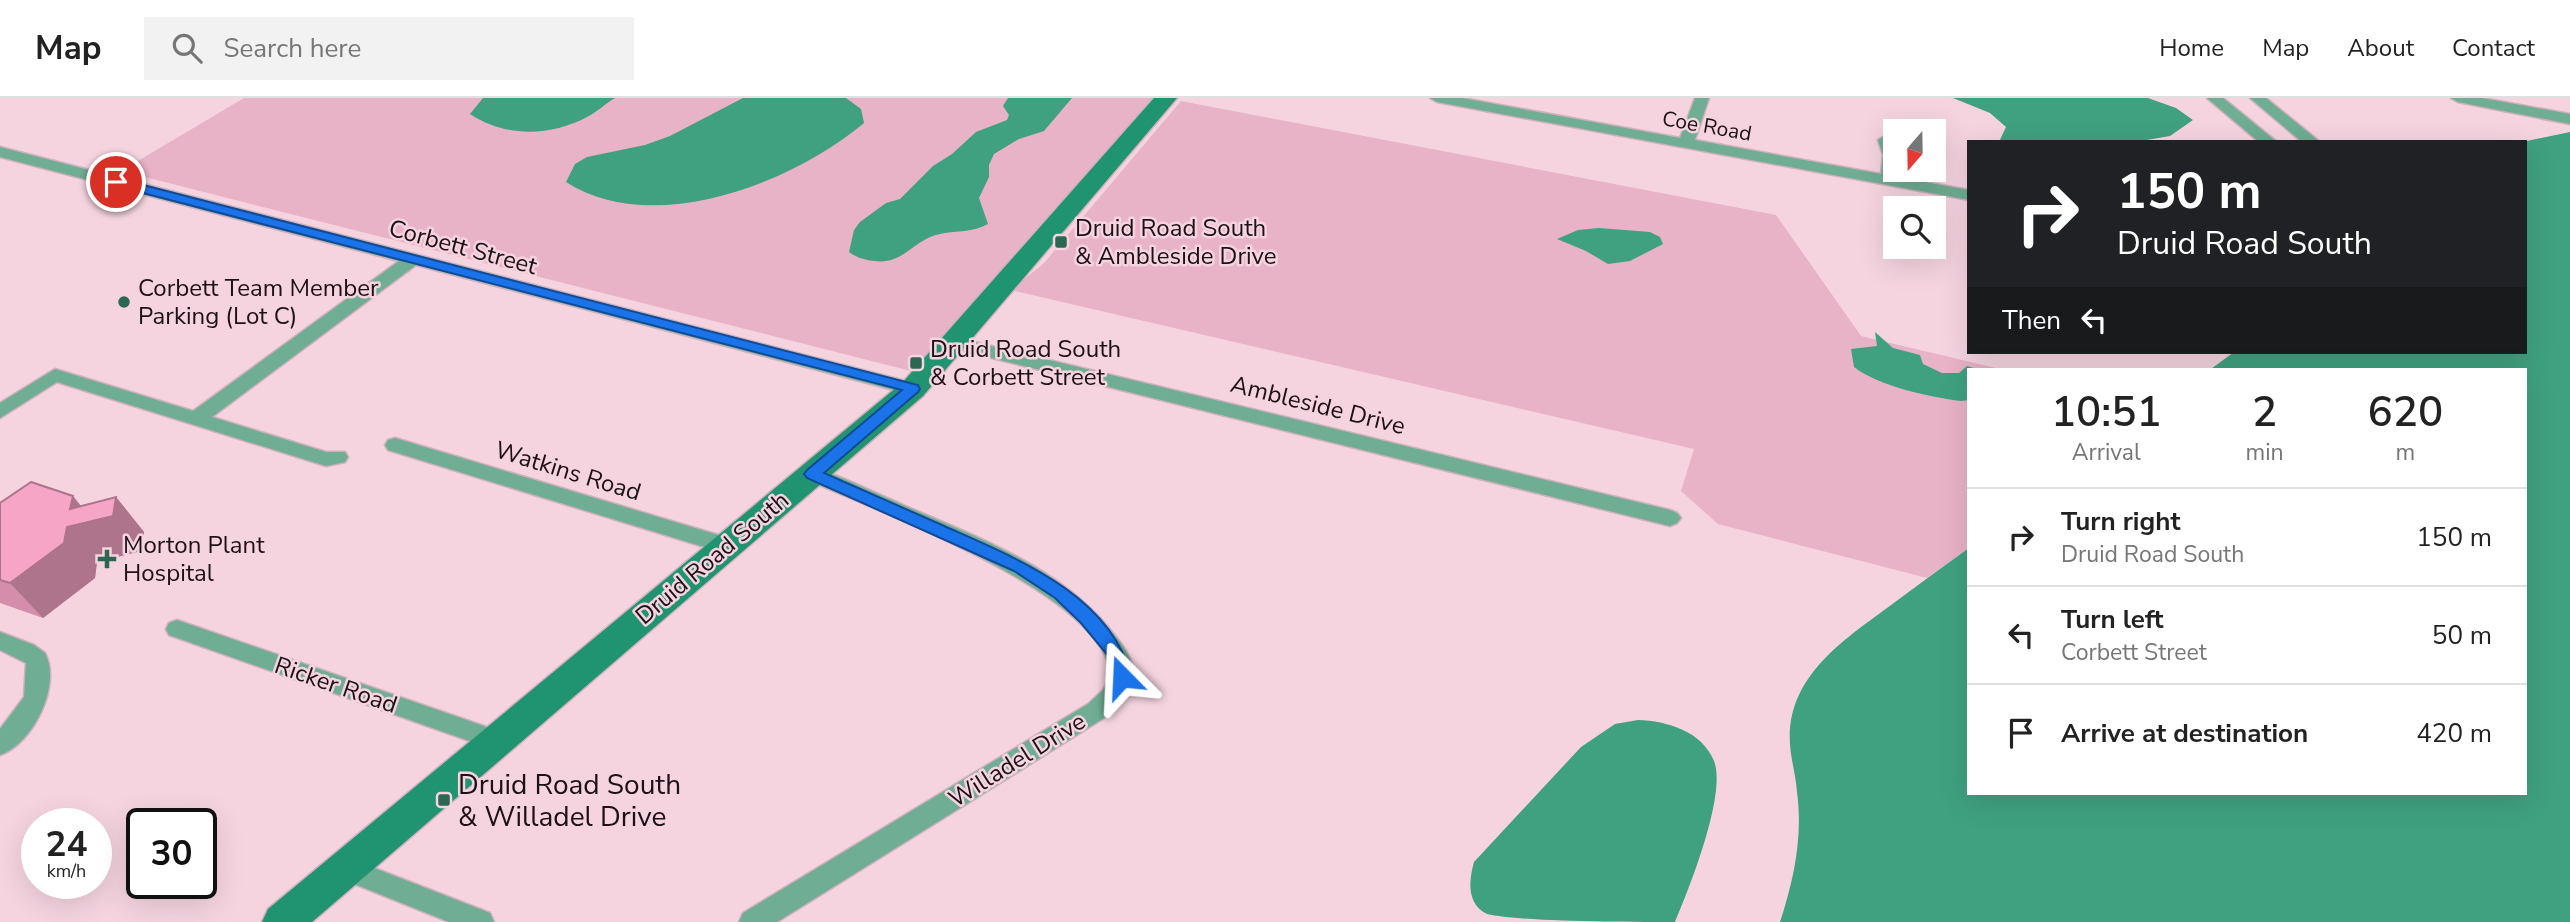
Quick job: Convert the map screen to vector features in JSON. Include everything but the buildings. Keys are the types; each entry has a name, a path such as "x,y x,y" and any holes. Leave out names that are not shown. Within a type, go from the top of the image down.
{"street":[{"name":"Druid Road South","path":"282,922 913,389 1166,98"},
{"name":"Coe Road","path":"1437,98 1883,180"},
{"path":"1686,144 1702,98"},
{"path":"2214,98 2266,140"},
{"path":"2257,98 2310,140"},
{"path":"2458,98 2570,119"},
{"name":"Corbett Street","path":"0,152 913,389"},
{"name":"Coe Road","path":"1895,182 1967,195"},
{"path":"196,419 413,260"},
{"name":"Ambleside Drive","path":"954,343 1670,519"},
{"path":"0,412 55,376 326,459 338,457"},
{"name":"Watkins Road","path":"395,445 727,546"},
{"name":"Willadel Drive","path":"753,922 1096,711 1114,695 1122,677 1118,657 1106,638 1061,594 1020,566 812,474"},
{"name":"Ricker Road","path":"177,629 495,740"},
{"path":"0,641 26,651 37,659 39,691 28,715 0,745"},
{"path":"346,869 480,922"}],"shaded area":[{"path":"244,98 1153,98 915,372 121,171"},
{"path":"483,98 615,98 573,124 527,132 497,127 470,114"},
{"path":"743,98 846,98 861,109 864,123 800,165 761,183 721,196 679,204 639,205 601,198 566,182 575,164 587,157 645,145 670,136"},
{"path":"1008,98 1072,98 1044,131 1019,139 994,154 989,165 989,177 979,198 988,224 976,229 931,237 901,256 885,261 864,259 849,252 854,230 860,222 886,203 900,199 933,166 952,154 976,132 1007,120 1009,115 1003,106"},
{"path":"1953,98 2148,98 2176,108 2193,120 2170,136 2147,140 2000,140 2006,127 1990,113"},
{"path":"1181,101 1776,215 1861,336 1996,368 1967,368 1967,549 1927,578 1718,524 1681,491 1694,449 1011,290 1044,263"},
{"path":"2570,132 2570,922 1780,922 1793,874 1798,842 1799,809 1790,744 1791,721 1797,700 1807,681 1835,649 1967,549 1967,795 2527,795 2527,368 2212,368 2231,354 2527,354 2527,141"},
{"path":"1599,228 1650,232 1660,237 1663,244 1630,261 1608,264 1557,239 1578,230"},
{"path":"1875,332 1893,348 1920,355 1923,364 1942,373 1959,373 1967,366 1974,368 1967,368 1967,400 1905,390 1876,380 1854,367 1851,349 1877,346"},
{"path":"1638,720 1672,726 1692,735 1708,751 1714,761 1717,776 1705,842 1675,922 1525,919 1487,914 1480,910 1471,891 1474,862 1581,747 1615,724"}],"place":[{"name":"Druid Road South & Ambleside Drive","path":"1061,242"},
{"name":"Corbett Team Member Parking (Lot C)","path":"124,302"},
{"name":"Druid Road South & Corbett Street","path":"916,363"},
{"name":"Morton Plant Hospital","path":"107,559"},
{"name":"Druid Road South & Willadel Drive","path":"444,800"}],"route":[{"path":"116,182 913,389 812,474 1020,566 1061,594 1106,638 1118,657 1122,677"}]}
